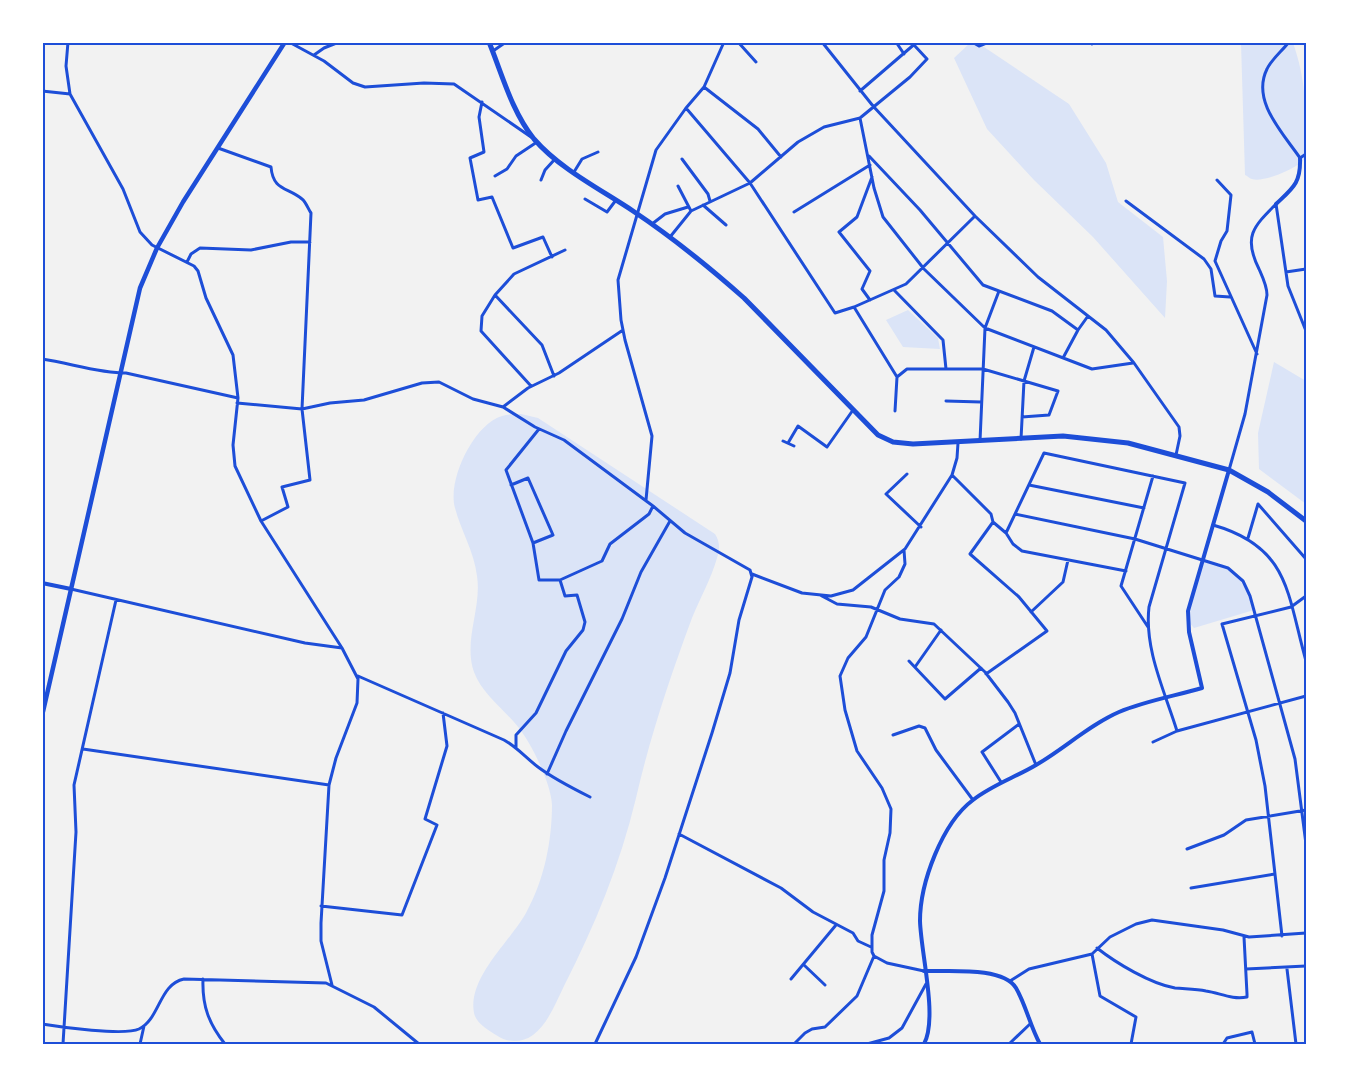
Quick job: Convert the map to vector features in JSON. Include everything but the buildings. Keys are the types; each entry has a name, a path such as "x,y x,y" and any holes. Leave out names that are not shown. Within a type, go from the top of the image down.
{"highway":[{"path":"489,42 516,110 536,140 556,159 652,224 744,298 853,410 878,435 886,440 913,444 958,443 1063,436 1128,443 1176,454 1230,470 1252,482 1306,521"}],"main road":[{"path":"42,716 140,288 157,248 183,202 287,42"}],"street":[{"path":"68,42 66,66 70,94 123,190 140,232 144,239 157,248 194,266 201,275 206,298 233,355 238,398 233,446 235,466 260,521 342,648 357,676 356,703 336,758 329,785 321,906 321,940 332,985"},
{"path":"287,42 314,56 354,83 365,87 447,82 460,87 536,140 495,176"},
{"path":"314,56 324,48 339,42"},
{"path":"493,52 506,42"},
{"path":"646,500 652,436 623,330 618,280 636,213 656,150 686,108 704,87 724,42"},
{"path":"738,42 756,62"},
{"path":"822,42 873,106 976,216 1038,277 1106,330 1134,363 1179,427 1180,436 1176,454"},
{"path":"896,42 904,54"},
{"path":"972,42 979,46 989,42"},
{"path":"924,1044 930,1022 920,922 923,891 949,828 973,800 1001,782 1036,766 1111,716 1133,707 1202,688 1190,632 1188,611 1245,414 1267,290 1253,257 1250,239 1258,222 1298,182 1300,176 1300,158 1269,113 1262,92 1262,82 1267,67 1289,42"},
{"path":"669,237 691,212 750,183 798,142 824,127 860,118 910,77 927,59 916,44 860,91"},
{"path":"704,87 758,129 781,157"},
{"path":"42,91 70,94"},
{"path":"482,102 479,117 484,152 470,158 478,200 492,197 513,248 543,237 552,257"},
{"path":"686,108 750,183 835,313 854,307 906,284 924,269 976,216"},
{"path":"860,118 872,177 883,216 924,269 985,328 1092,368 1134,363"},
{"path":"218,148 271,167 272,178 284,190 302,200 311,213 302,409 310,480 282,487 288,508 260,521"},
{"path":"574,172 582,159 598,152"},
{"path":"1300,158 1306,154"},
{"path":"868,156 983,285 1052,311 1078,330"},
{"path":"541,180 545,170 556,159"},
{"path":"682,159 708,194 710,201"},
{"path":"794,212 870,165"},
{"path":"871,300 862,289 870,271 839,232 857,218 872,177"},
{"path":"1217,180 1231,195 1227,231 1221,241 1216,261 1230,297 1257,354"},
{"path":"678,186 691,212"},
{"path":"585,200 607,212 616,200"},
{"path":"1126,201 1204,259 1211,269 1215,296 1230,297"},
{"path":"1276,204 1288,286 1306,330"},
{"path":"703,205 726,225"},
{"path":"652,224 665,214 688,207"},
{"path":"187,262 191,254 200,248 251,250 291,242 310,242"},
{"path":"531,386 481,331 482,316 495,295 514,274 565,250"},
{"path":"1286,272 1306,269"},
{"path":"894,290 943,340 946,369"},
{"path":"980,441 985,328 999,291"},
{"path":"495,295 542,345 554,376"},
{"path":"854,307 897,377 895,411"},
{"path":"1063,358 1088,316"},
{"path":"503,407 531,386 554,376 623,330"},
{"path":"1022,439 1024,381 1034,347"},
{"path":"42,359 238,398"},
{"path":"897,377 907,368 983,369 1058,391 1049,415 1022,417"},
{"path":"237,404 302,409 330,403 364,400 422,383 434,382 473,398 503,407 539,429 564,440 646,500 691,536 747,567 752,574 790,590 820,595 838,595 853,590 904,550 921,527 952,475 958,458 958,443"},
{"path":"946,400 981,402"},
{"path":"788,443 798,426 827,447 853,410"},
{"path":"539,429 506,470 534,543 539,580 560,580 602,561 610,544 649,514 653,506"},
{"path":"783,440 794,446"},
{"path":"1006,533 1044,453 1185,484 1149,607 1148,627 1152,649 1177,731"},
{"path":"906,474 886,494 921,527"},
{"path":"952,475 991,514 993,522 1006,533 1013,544 1020,550 1126,571"},
{"path":"1148,627 1121,586 1153,476"},
{"path":"511,485 528,478 547,517 553,535 534,543"},
{"path":"1029,485 1144,508"},
{"path":"1248,538 1258,504 1306,559"},
{"path":"1015,514 1135,539 1228,568 1238,576 1250,596 1281,702 1295,759 1304,810 1306,844"},
{"path":"547,774 566,730 622,619 641,572 670,521"},
{"path":"986,674 1047,631 1019,597 970,554 993,522"},
{"path":"1213,525 1248,538 1262,549 1280,570 1286,585 1306,661"},
{"path":"794,1044 812,1029 825,1027 857,996 874,956 871,947 884,891 884,860 890,833 891,809 882,788 857,751 845,710 840,676 848,658 866,637 885,590 899,577 905,564 904,550"},
{"path":"1032,612 1063,582 1068,560"},
{"path":"595,1044 636,957 679,834 730,673 739,620 752,574"},
{"path":"516,747 516,735 536,713 566,651 586,622 577,595 565,596 560,580"},
{"path":"42,584 305,643 342,648"},
{"path":"820,595 837,604 877,609 900,619 931,622 981,668 1008,702 1036,766"},
{"path":"1282,936 1269,816 1256,740 1222,624 1256,614 1291,607 1306,596"},
{"path":"63,1044 76,832 74,786 116,600"},
{"path":"915,667 941,630"},
{"path":"909,661 944,699 981,668"},
{"path":"357,676 516,747 530,762 547,774 590,797"},
{"path":"1153,742 1177,731 1306,696"},
{"path":"321,906 402,915 437,825 425,819 436,790 447,746 443,713"},
{"path":"1001,782 982,752 1019,724"},
{"path":"893,735 919,726 926,728 936,750 973,800"},
{"path":"83,749 329,785"},
{"path":"1186,849 1224,835 1246,820 1304,810"},
{"path":"679,834 781,888 814,912 853,933 858,941 871,947"},
{"path":"1191,888 1275,874"},
{"path":"1010,980 1029,970 1092,954 1110,937 1136,924 1152,920 1223,930 1244,937 1261,938 1306,933"},
{"path":"790,979 804,965 836,925"},
{"path":"1097,948 1111,959 1162,984 1175,988 1207,991 1231,998 1247,997 1244,937"},
{"path":"1092,954 1100,996 1136,1017 1131,1044"},
{"path":"874,956 894,965 924,971 993,974 1010,980 1040,1044"},
{"path":"804,965 825,985"},
{"path":"1246,969 1287,969 1306,966"},
{"path":"1287,969 1296,1044"},
{"path":"140,1044 144,1026 172,984 184,979 323,982 374,1007 419,1044"},
{"path":"203,980 202,1002 215,1032 225,1044"},
{"path":"867,1044 889,1038 902,1028 926,984"},
{"path":"42,1024 64,1028 126,1031 136,1030 144,1026"},
{"path":"1009,1044 1030,1024"},
{"path":"1223,1044 1227,1038 1252,1032 1255,1044"}],"shaded area":[{"path":"970,43 978,43 1069,104 1106,163 1118,202 1163,237 1167,281 1165,318 1093,237 1034,180 987,129 954,58"},
{"path":"1241,43 1293,43 1301,72 1306,113 1306,157 1290,169 1265,179 1251,179 1245,175"},
{"path":"908,310 938,338 940,349 903,347 886,320"},
{"path":"1274,362 1306,381 1306,504 1259,469 1258,433"},
{"path":"509,414 521,414 538,418 715,534 719,543 719,549 715,566 692,618 668,685 654,730 630,823 606,894 555,1006 547,1019 529,1038 510,1041 500,1038 480,1023 474,1013 474,999 477,986 484,972 520,922 533,899 549,846 552,805 545,775 530,744 513,721 482,688 474,672 471,660 471,636 477,600 477,576 473,558 455,508 454,496 459,469 473,441 492,421"},
{"path":"1203,560 1224,568 1237,576 1246,589 1254,610 1194,628 1188,621 1189,605"}]}
